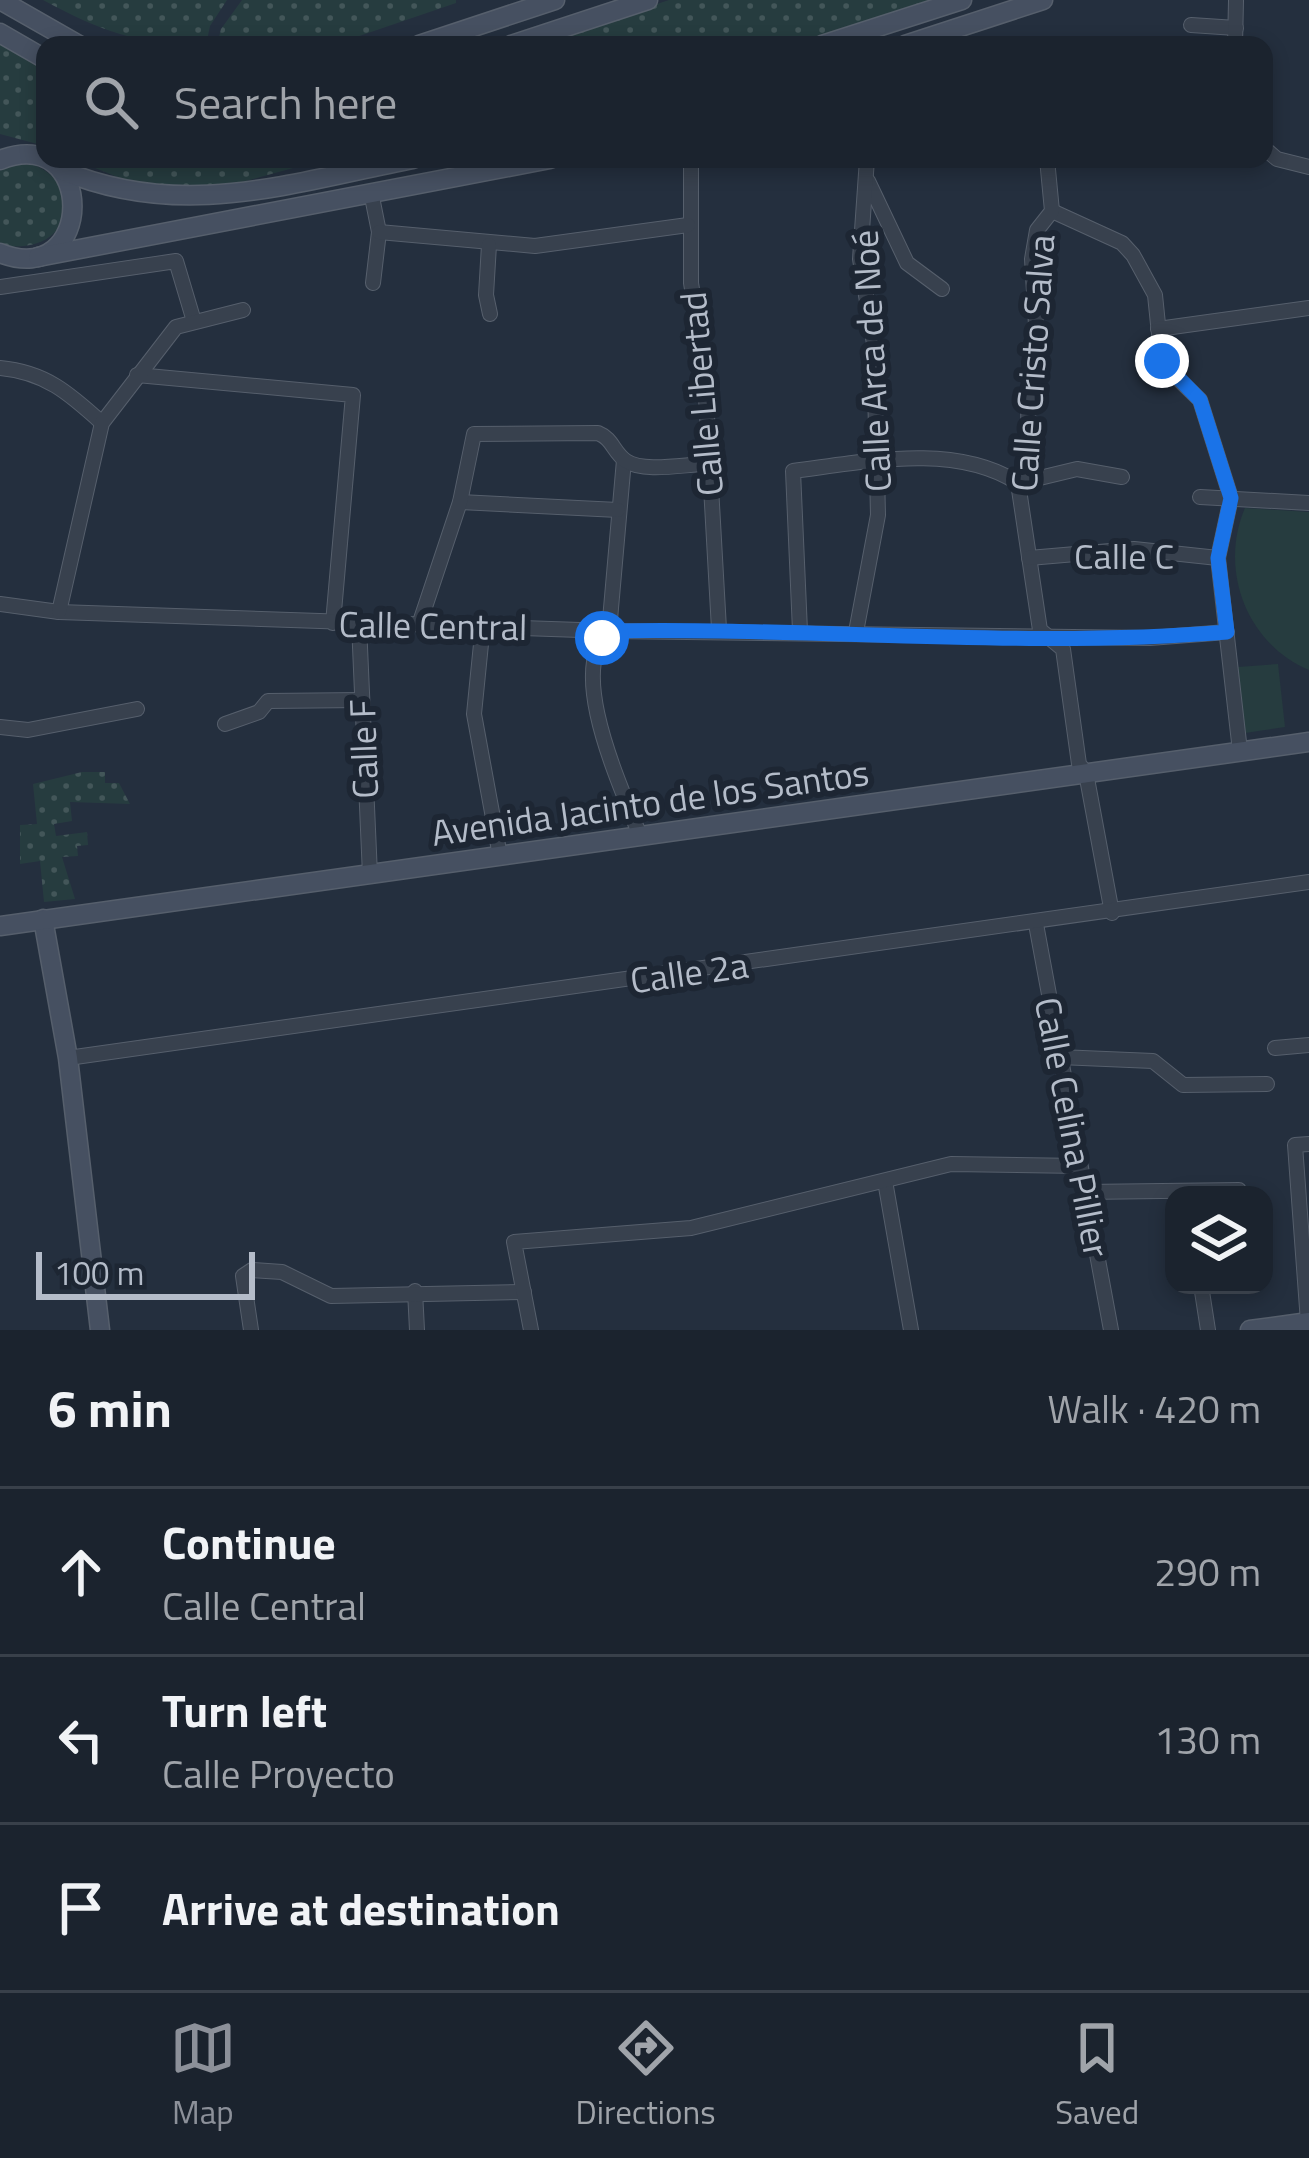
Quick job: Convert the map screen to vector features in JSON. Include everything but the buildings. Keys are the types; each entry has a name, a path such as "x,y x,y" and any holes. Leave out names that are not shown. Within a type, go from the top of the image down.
{"street":[{"path":"0,0 63,36"},
{"path":"446,36 555,0"},
{"path":"538,36 648,0"},
{"path":"850,36 962,0"},
{"path":"949,36 1043,0"},
{"path":"1236,1 1236,36"},
{"path":"1192,25 1232,36"},
{"path":"0,33 36,54"},
{"path":"4,155 36,158"},
{"path":"1273,156 1309,167"},
{"path":"57,168 139,196 180,200 336,168"},
{"path":"353,168 372,196"},
{"path":"373,283 379,232 372,196 378,168"},
{"path":"0,253 38,257 507,168"},
{"name":"Calle Libertad","path":"691,168 688,225 704,362 719,629"},
{"name":"Calle Arca de Noé","path":"856,632 877,530 874,344 860,259 866,168"},
{"name":"Calle Cristo Salva","path":"1048,168 1052,211 1039,225 1033,251 1024,482 1029,558 1040,630 1063,650 1079,764 1086,773 1112,913"},
{"path":"38,257 54,249 74,220 75,202 61,170"},
{"path":"866,177 905,261 942,289"},
{"path":"1052,211 1128,248 1154,292 1162,363 1200,400 1231,498 1218,558 1240,751"},
{"path":"379,232 489,245 543,245 688,225"},
{"path":"489,245 490,314"},
{"path":"0,287 176,261 194,318"},
{"path":"1158,329 1309,308"},
{"path":"58,612 102,423 169,334 194,318 243,310"},
{"path":"0,368 30,371 49,380 102,423"},
{"path":"137,375 353,395 333,622"},
{"path":"419,625 460,502 474,434 603,434 624,460 638,465 707,464"},
{"path":"624,460 609,631 598,647 595,712 640,836"},
{"path":"800,631 790,473 878,460 976,463 1024,482 1077,469 1122,477"},
{"path":"1200,497 1309,503"},
{"path":"460,502 618,510"},
{"name":"Calle C","path":"1029,558 1134,549 1218,558"},
{"name":"Calle Central","path":"0,604 58,612 609,631 1150,638 1227,632"},
{"name":"Calle F","path":"359,624 370,874"},
{"path":"483,624 473,714 500,856"},
{"path":"225,724 259,712 268,701 361,700"},
{"path":"0,727 28,730 92,713 137,709"},
{"name":"Avenida Jacinto de los Santos","path":"0,926 1309,742"},
{"name":"Calle 2a","path":"68,1058 1036,924 1309,881"},
{"path":"43,919 68,1058 100,1330"},
{"name":"Calle Celina Pillier","path":"1036,924 1112,1330"},
{"path":"1275,1048 1309,1045"},
{"path":"1059,1057 1153,1061 1183,1084 1267,1084"},
{"path":"1250,1330 1309,1322 1295,1145 1309,1144"},
{"path":"531,1330 514,1242 691,1228 951,1164 1080,1166"},
{"path":"885,1181 911,1330"},
{"path":"1085,1192 1165,1193"},
{"path":"251,1330 243,1276 247,1272 282,1272 331,1296 524,1292"},
{"path":"415,1291 417,1330"},
{"path":"1203,1294 1208,1330"}],"green space":[{"path":"43,0 227,0 208,36 132,36 84,21"},
{"path":"242,0 456,0 359,36 219,36"},
{"path":"669,0 939,0 829,36 563,36"},
{"path":"0,43 36,64 36,144 0,134"},
{"path":"23,162 44,170 57,182 65,213 46,239 26,246 0,245 0,168"},
{"path":"95,168 293,168 220,188 142,187"},
{"path":"1245,508 1309,512 1309,670 1268,642 1243,601 1235,555"},
{"path":"1278,664 1285,727 1245,733 1238,667"},
{"path":"82,772 105,772 105,783 119,783 130,804 70,802 72,821 54,824 56,836 87,832 88,845 77,846 78,856 62,857 75,899 44,902 40,861 20,864 20,825 37,824 33,784"}],"route":[{"path":"602,638 609,631 719,629 1150,638 1227,632 1218,558 1231,498 1200,400 1162,361"}]}
